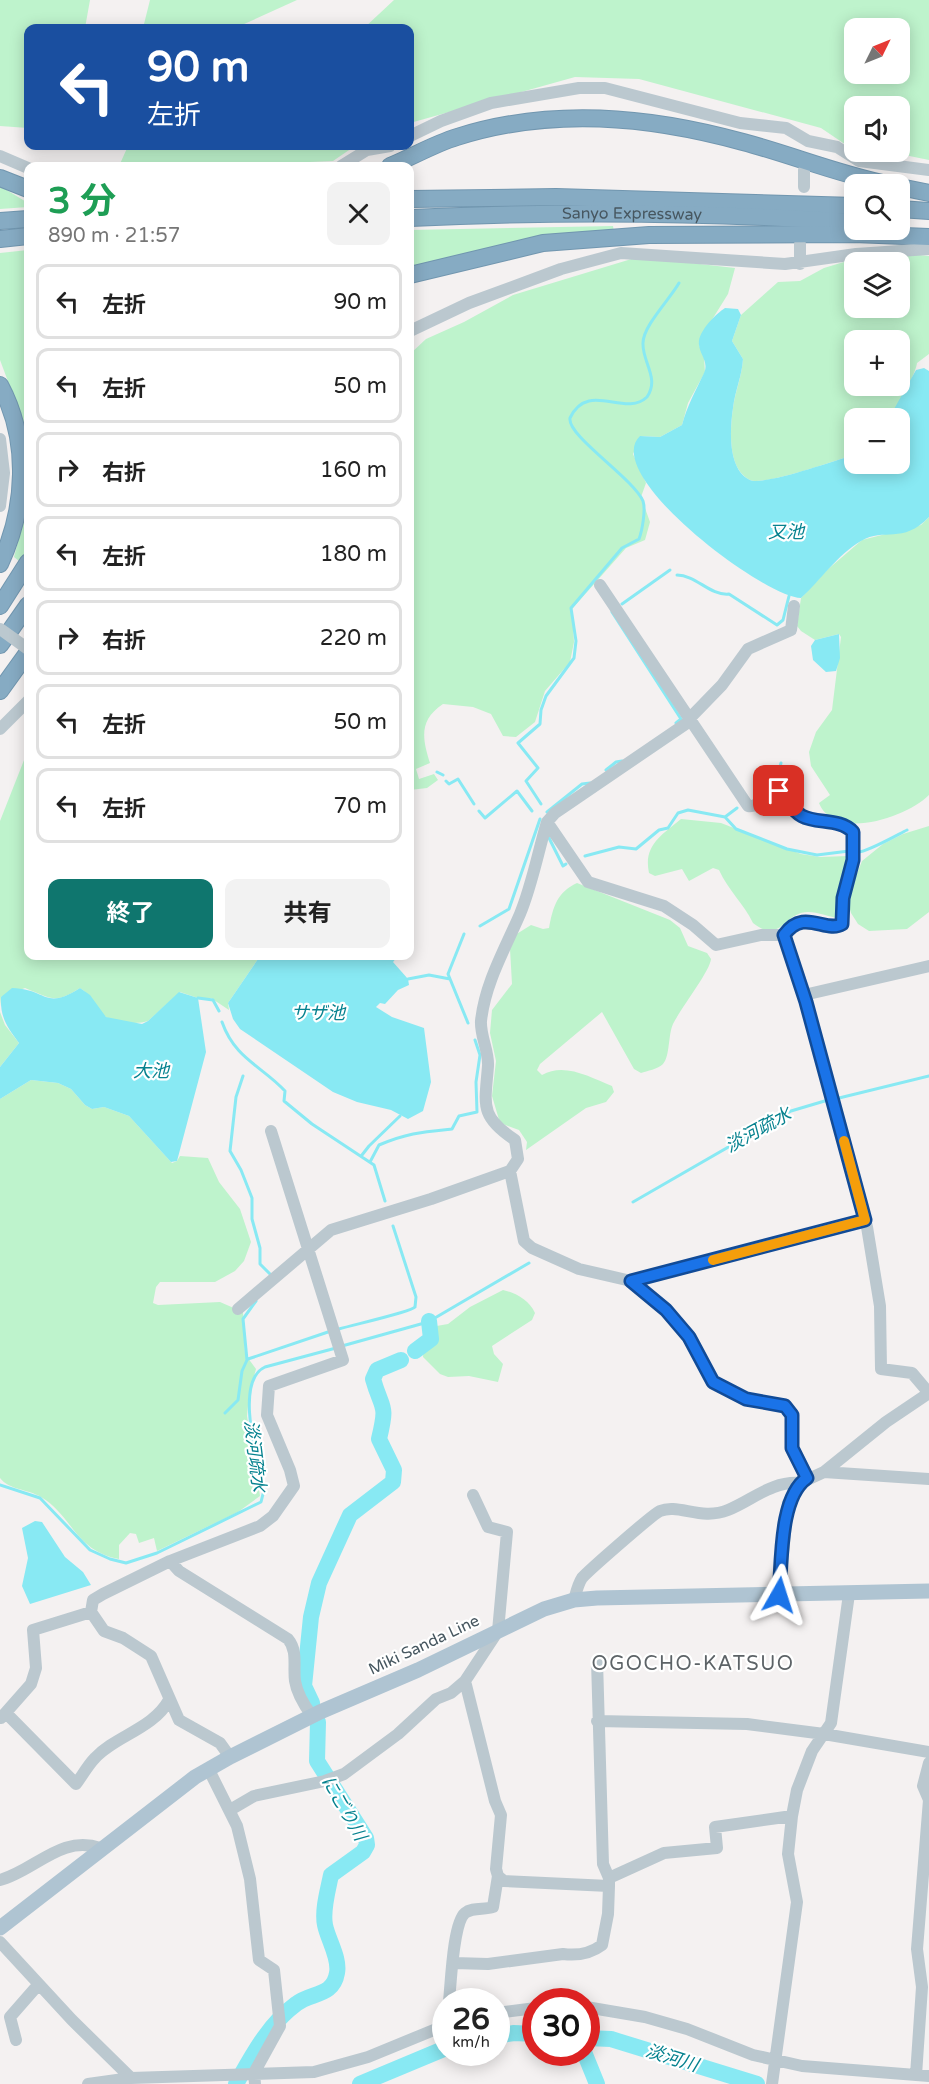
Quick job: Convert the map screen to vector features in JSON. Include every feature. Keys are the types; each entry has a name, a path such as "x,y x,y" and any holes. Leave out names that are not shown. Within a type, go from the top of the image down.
{"highway":[{"path":"399,162 456,137 529,119 606,117 670,125 745,142 844,174"},
{"path":"0,178 24,187"},
{"path":"910,189 929,193"},
{"name":"Sanyo Expressway","path":"414,199 568,198 844,206"},
{"path":"910,210 929,211"},
{"name":"Sanyo Expressway","path":"414,218 557,213 712,215 844,221"},
{"path":"0,221 24,219"},
{"path":"910,226 929,228"},
{"path":"414,274 543,243 649,235 854,234 929,237"},
{"path":"0,239 24,236"},
{"path":"0,385 16,429 22,471 20,506 10,542 0,564"},
{"path":"0,606 24,568"},
{"path":"0,645 24,611"},
{"path":"0,692 24,657"}],"main road":[{"name":"Miki Sanda Line","path":"0,1928 100,1848 230,1757 312,1716 418,1670 544,1609 573,1600 929,1591"}],"street":[{"path":"414,134 441,121 491,103 579,88 605,88 740,123 786,129 807,145 837,147 859,161 929,170"},
{"path":"348,162 367,150"},
{"path":"0,156 24,166"},
{"path":"804,170 804,188"},
{"path":"800,244 800,264"},
{"path":"414,329 469,303 561,269 621,253 753,264 800,264 856,254 929,249"},
{"path":"0,439 4,473 0,506"},
{"path":"547,822 588,882 664,906 693,925 716,945 761,935 784,935 792,926 802,922 835,926 842,924 843,898 853,860 853,832 839,824 811,820 799,815 779,791 772,792 755,806 748,807 600,585"},
{"path":"238,1309 332,1230 432,1199 510,1171 518,1159 515,1140 495,1127 489,1117 484,1085 488,1052 481,1023 489,986 520,914 547,822 555,813 690,720 722,685 748,649 790,630 794,606"},
{"path":"0,629 24,648"},
{"path":"0,729 24,705"},
{"path":"573,1600 582,1579 660,1511 678,1509 699,1515 712,1515 729,1510 784,1482 803,1480 824,1472 886,1422 929,1393 912,1373 881,1369 880,1306 865,1220 804,995 784,935"},
{"path":"804,995 929,966"},
{"path":"230,1757 220,1743 184,1725 170,1700 157,1665 151,1656 123,1638 104,1631 92,1612 93,1600 103,1594 170,1562 260,1526 273,1516 294,1486 290,1470 267,1414 269,1386 343,1360 271,1131"},
{"path":"510,1171 524,1242 532,1248 579,1269 631,1281 666,1310 689,1337 713,1382 746,1399 785,1406 792,1415 792,1448 803,1480"},
{"path":"631,1281 865,1220"},
{"path":"824,1472 929,1479"},
{"path":"779,1595 788,1503 803,1480"},
{"path":"230,1810 254,1796 325,1781 344,1774 399,1734 436,1699 451,1693 465,1681 498,1631 507,1532 488,1527 473,1496"},
{"path":"170,1562 179,1571 288,1639 294,1646 295,1682 302,1702 312,1716"},
{"path":"772,2084 797,1902 788,1854 792,1816 797,1790 812,1751 831,1724 849,1594"},
{"path":"92,1612 33,1630 36,1668 34,1676 31,1684 3,1715 76,1784 96,1756 131,1735 165,1709 170,1700"},
{"path":"454,1963 488,1964 563,1954 575,1956 593,1951 602,1945 608,1914 609,1882 603,1864 597,1661"},
{"path":"451,1988 453,1951 460,1919 469,1911 493,1907 498,1876 496,1869 501,1815 495,1801 465,1681"},
{"path":"597,1721 747,1724 824,1734 929,1752"},
{"path":"916,2075 922,1987 929,1800 923,1786 929,1763"},
{"path":"209,1770 237,1826 250,1879 259,1960 274,1970 278,1995 280,2026 254,2078"},
{"path":"498,1876 504,1881 609,1882 664,1853 717,1848 715,1827 792,1816"},
{"path":"0,1881 67,1848 87,1843 100,1848"},
{"path":"0,1942 38,1985 131,2078"},
{"path":"16,2040 10,2017 38,1985"},
{"path":"600,2009 645,2016 775,2061 802,2066 929,2076"},
{"path":"88,2084 131,2078 254,2078 314,2072 341,2067 432,2031"}],"green space":[{"path":"0,0 90,0 86,24 24,24 24,128 0,126"},
{"path":"150,0 297,0 244,24 144,24"},
{"path":"394,0 929,0 929,160 910,156 910,96 844,96 844,144 821,128 639,79 575,77 414,122 414,24 368,24"},
{"path":"126,150 349,150 333,161 121,162"},
{"path":"0,186 24,201 24,207 0,209"},
{"path":"613,226 614,232 414,266 414,230"},
{"path":"24,250 24,435 21,416 0,360 0,253"},
{"path":"910,254 929,256 929,354 917,363 910,382 910,330 844,330 844,396 903,396 897,407 844,408 844,458 782,477 750,480 737,467 731,437 733,408 743,359 732,341 741,315 778,282 800,281 824,268 844,262 844,318 910,318"},
{"path":"638,257 735,268 728,294 700,339 699,345 704,358 705,372 688,403 682,425 660,437 641,436 633,454 646,483 641,497 650,522 645,540 626,548 572,609 574,642 570,662 545,691 535,722 516,737 503,736 491,714 473,707 443,704 430,716 424,730 430,763 416,769 419,779 434,774 438,780 427,788 414,790 414,350 426,339 464,322 513,295"},
{"path":"929,517 929,795 905,811 872,822 840,821 827,815 819,803 830,795 811,766 809,752 816,732 832,710 841,637 839,634 815,640 801,631 797,626 801,598 827,570 862,540 921,525"},
{"path":"24,519 24,554 19,561 14,557"},
{"path":"24,760 24,960 257,960 228,1003 229,1010 211,998 198,998 180,992 148,1021 124,1022 105,1016 80,988 65,996 53,998 25,988 1,997 0,1006 0,821"},
{"path":"681,819 721,823 801,854 820,857 848,856 846,875 836,904 841,919 816,913 800,913 782,926 770,931 753,923 719,870 713,868 689,881 682,869 655,876 649,873 651,848"},
{"path":"929,826 929,912 907,929 869,931 858,924 851,913 847,899 862,861 883,844 903,834"},
{"path":"577,883 670,920 680,928 688,946 707,953 711,959 706,972 673,1024 667,1056 661,1066 641,1073 634,1069 602,1012 540,1064 537,1070 542,1075 559,1070 577,1072 612,1086 614,1092 606,1102 586,1108 526,1150 527,1142 519,1130 500,1123 492,1096 496,1061 490,1033 492,1010 512,984 510,949 515,935 531,925 543,929 549,928 552,913 560,896"},
{"path":"0,1012 5,1025 19,1043 0,1067"},
{"path":"31,1080 58,1083 71,1089 85,1105 92,1109 104,1107 129,1116 172,1163 180,1156 208,1158 219,1182 240,1209 251,1242 244,1261 235,1271 215,1282 160,1282 156,1287 153,1303 158,1305 220,1302 243,1312 245,1354 256,1369 249,1394 247,1416 260,1496 238,1512 157,1551 154,1538 139,1543 136,1534 130,1533 119,1545 119,1559 104,1555 83,1541 60,1513 41,1497 8,1485 0,1478 0,1099"},
{"path":"503,1290 522,1298 535,1313 532,1320 492,1346 494,1354 503,1364 498,1382 469,1376 448,1377 440,1374 423,1357 425,1328 448,1324 470,1307"}],"water":[{"name":"又池","path":"725,308 738,309 741,315 732,341 743,359 734,402 731,437 737,467 750,480 768,480 844,458 844,474 910,474 910,408 895,408 901,396 910,396 910,381 916,370 924,368 929,371 929,517 910,531 878,535 861,541 837,560 801,598 782,592 754,578 691,531 663,504 643,477 634,454 640,436 660,437 682,425 704,373 705,362 699,340 712,319"},
{"path":"839,634 840,658 836,671 826,672 813,660 811,646 815,640"},
{"name":"サザ池","path":"257,960 395,960 393,962 408,979 409,985 398,990 385,1004 380,1003 376,1007 392,1017 424,1028 431,1082 423,1111 408,1119 391,1110 357,1102 333,1092 240,1029 233,1019 228,1003"},
{"name":"大池","path":"12,988 59,998 80,988 90,995 106,1017 142,1024 179,992 198,998 206,1052 177,1161 171,1162 129,1116 104,1107 92,1109 85,1105 71,1089 58,1083 31,1080 0,1099 0,1067 19,1043 8,1027 2,1010 1,997"},
{"path":"35,1521 42,1522 65,1557 83,1572 91,1585 30,1604 22,1586 28,1558 22,1528"}],"waterway":[{"path":"541,804 526,781 538,768 518,743 540,724 541,710 546,696 574,658 576,641 571,608 622,548 639,539 644,515 643,501 637,492 579,435 572,426 570,418 578,407 587,402 596,400 628,404 647,397 652,383 643,350 644,336 679,283"},
{"path":"622,604 670,570"},
{"path":"677,575 690,578 716,592 729,594 777,625 783,620 789,596"},
{"path":"612,612 681,719 676,723"},
{"path":"606,770 616,762 622,761"},
{"path":"771,788 775,785 781,763"},
{"path":"437,772 443,775"},
{"path":"446,781 449,784 458,779 474,804"},
{"path":"547,812 582,784 590,783"},
{"path":"479,811 485,818 517,791 532,811"},
{"path":"725,817 737,808"},
{"path":"585,856 619,847 636,849 659,830 668,828 678,813 688,810 725,817 736,829 787,849 817,855 849,851"},
{"path":"480,926 509,909 540,819"},
{"path":"858,852 907,830"},
{"path":"548,836 563,866 566,864"},
{"path":"464,934 448,974 468,1023"},
{"path":"408,979 429,975 450,979"},
{"path":"198,998 213,1000 219,1011"},
{"path":"222,1022 227,1035 242,1054 285,1091 284,1101 312,1124 374,1165 385,1201"},
{"path":"370,1162 379,1145 415,1134 452,1129 459,1116 477,1112 476,1082 480,1055 475,1040"},
{"path":"243,1076 236,1097 230,1151 241,1170 252,1198 252,1219 260,1248 260,1264 271,1275"},
{"name":"淡河疏水","path":"835,1099 929,1076"},
{"name":"淡河疏水","path":"633,1202 791,1111 828,1100"},
{"path":"362,1155 400,1116"},
{"path":"339,1329 415,1307 416,1297 393,1226"},
{"name":"淡河疏水","path":"342,1346 428,1322 529,1263"},
{"path":"225,1413 238,1400 242,1371 247,1360 243,1319 256,1301"},
{"name":"にごり川","path":"415,1351 431,1339 429,1321"},
{"path":"248,1359 328,1332"},
{"name":"淡河疏水","path":"0,1485 40,1498 90,1550 110,1559 126,1563 157,1553 261,1502 264,1490 249,1406 251,1389 256,1376 265,1367 336,1348"},
{"name":"にごり川","path":"312,1703 304,1686 311,1617 319,1583 350,1515 393,1482 394,1470 379,1439 383,1407 373,1379 377,1370 401,1360"},
{"name":"にごり川","path":"236,2084 277,2021 296,2004 321,1993 335,1981 337,1961 324,1919 331,1875 363,1852 367,1845 366,1838 317,1761 318,1722"},
{"name":"淡河川","path":"510,2034 522,2033"},
{"name":"淡河川","path":"600,2039 611,2039 757,2084"},
{"name":"淡河川","path":"360,2084 432,2054"},
{"path":"590,2066 597,2084"}],"slow traffic":[{"path":"713,1260 865,1220 844,1141"}],"district":[{"name":"OGOCHO-KATSUO","path":"693,1664"}],"route":[{"path":"779,791 799,815 811,820 839,824 850,828 853,832 853,860 843,898 844,922 835,926 818,922 802,922 792,926 784,935 789,944 806,1002 865,1220 631,1281 666,1310 689,1337 713,1382 746,1399 785,1406 792,1415 792,1448 807,1478 800,1483 788,1503 779,1595"}]}
